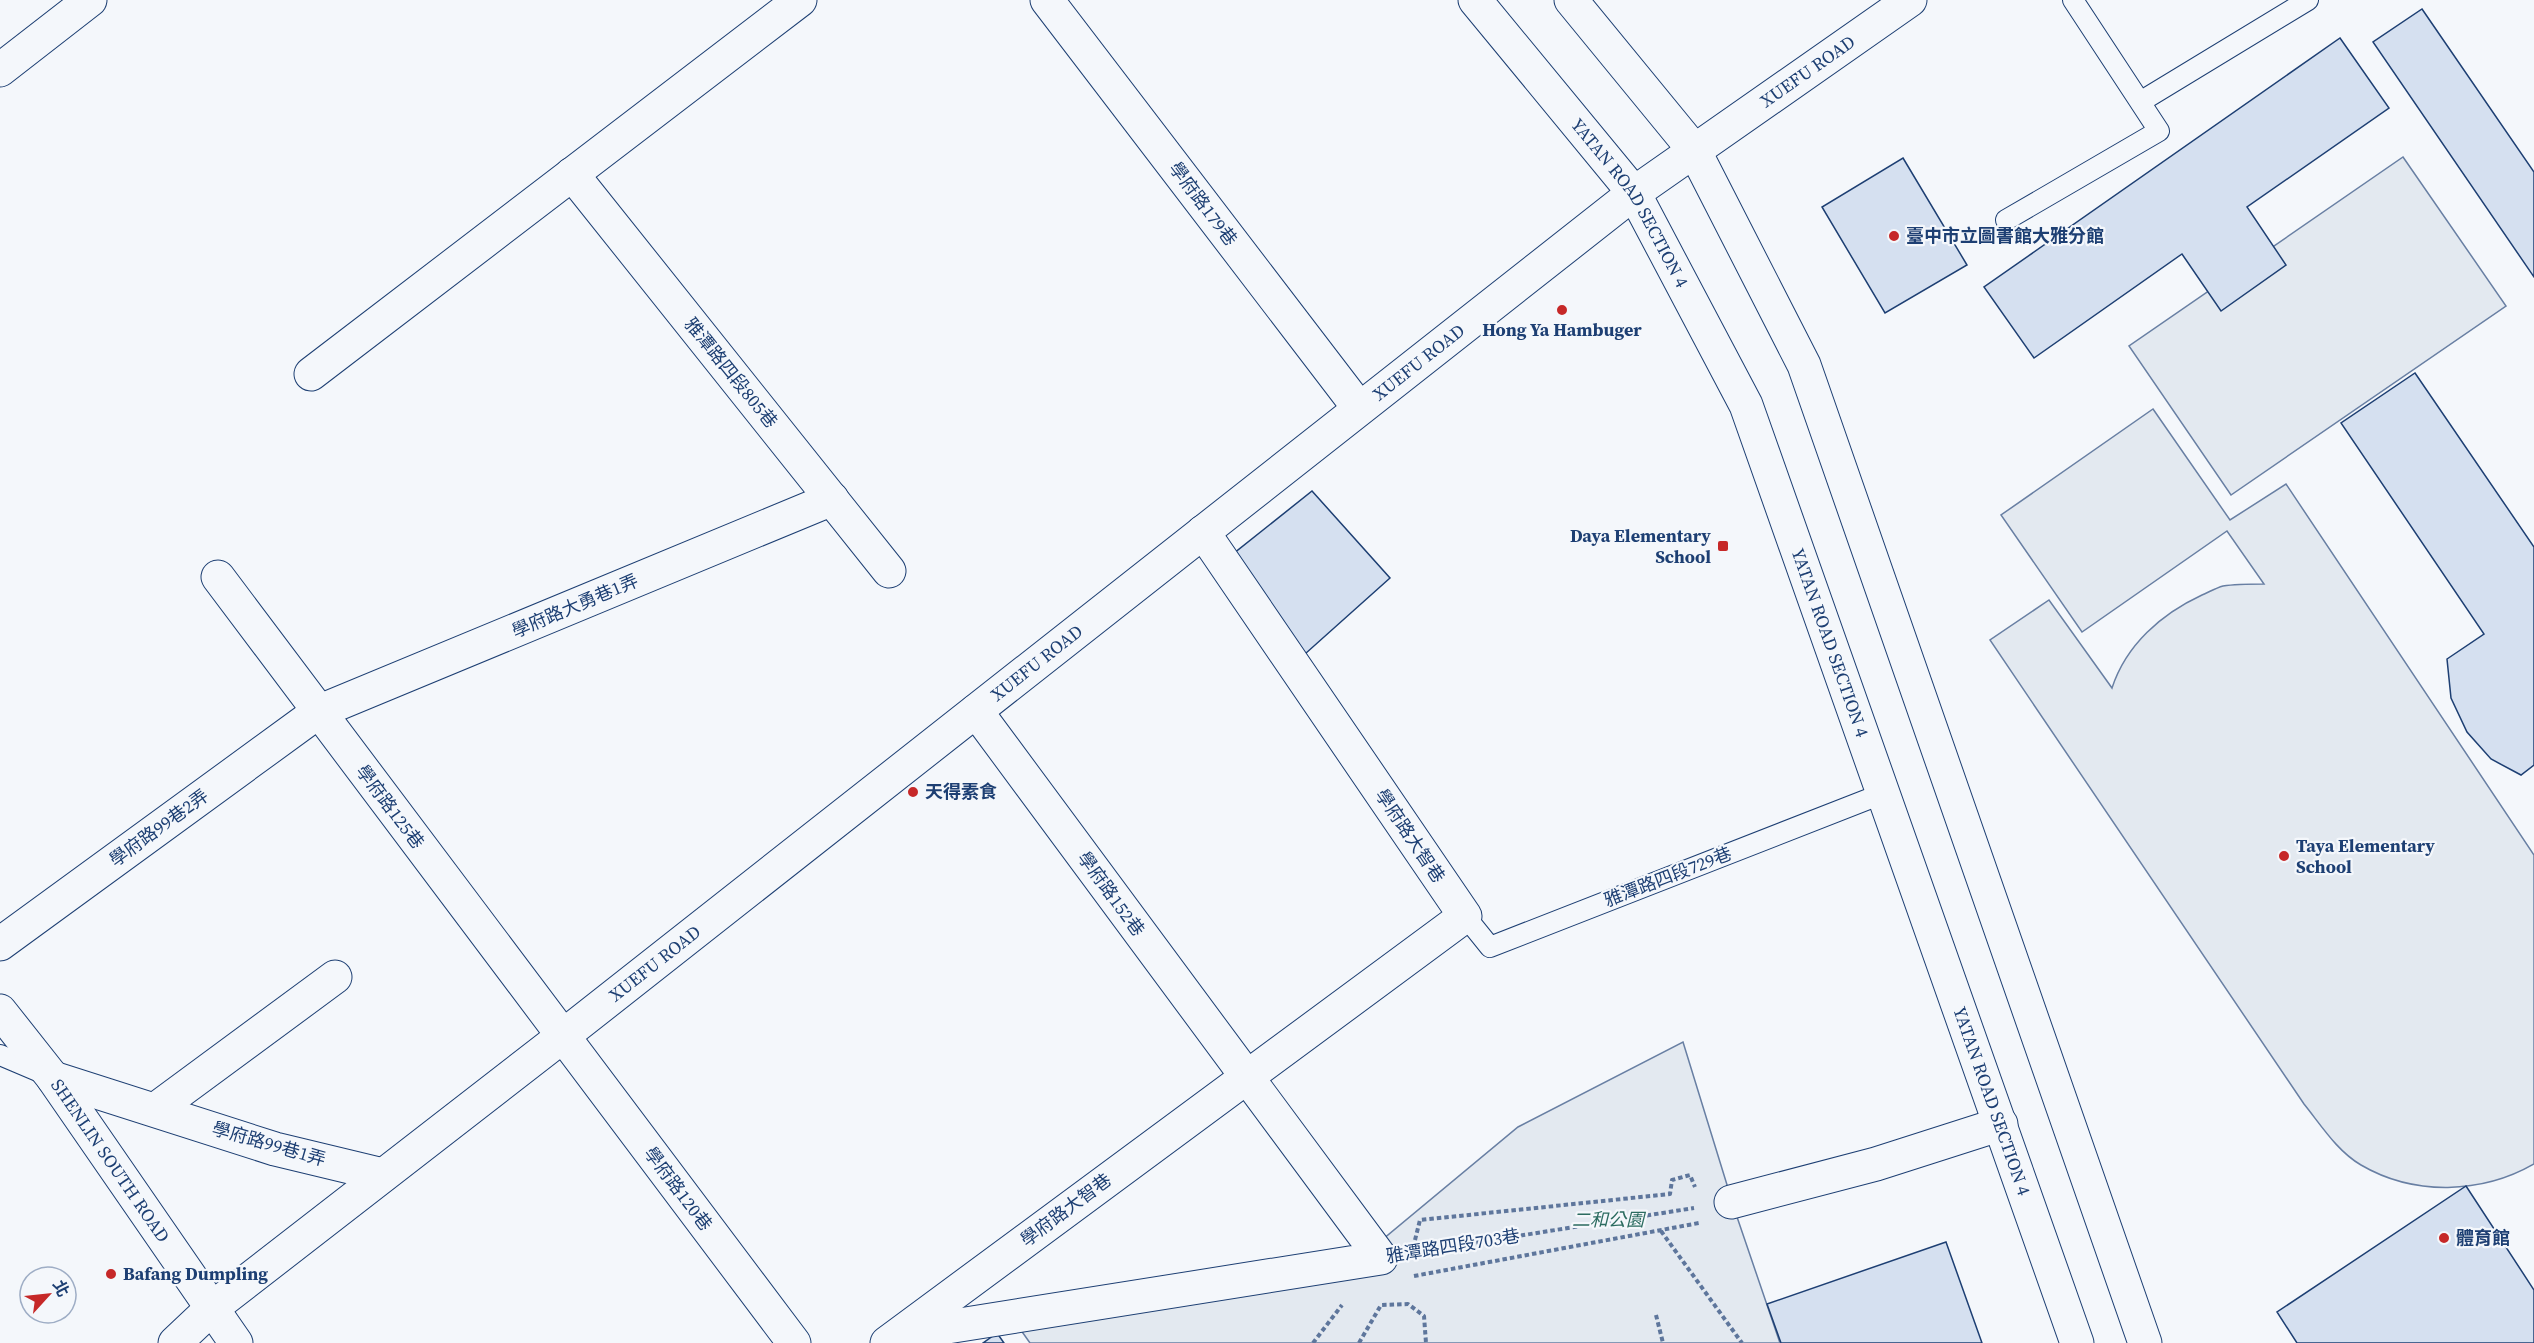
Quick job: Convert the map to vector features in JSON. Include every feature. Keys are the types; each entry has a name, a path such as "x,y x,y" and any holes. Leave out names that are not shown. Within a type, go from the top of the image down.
{"street":[{"path":"0,70 90,0"},
{"path":"311,374 800,0"},
{"name":"學府路179巷","path":"1047,0 1359,408"},
{"name":"YATAN ROAD SECTION 4","path":"1475,0 1634,193 1746,405 2077,1343"},
{"path":"1571,0 1694,150 1804,364 2145,1343"},
{"name":"XUEFU ROAD","path":"175,1343 211,1308 976,711 1634,193 1910,0"},
{"name":"雅潭路四段805巷","path":"572,174 889,572"},
{"name":"學府路大勇巷1弄","path":"318,712 832,500"},
{"name":"學府路大智巷","path":"893,1339 1464,916 1203,532"},
{"name":"學府路125巷","path":"218,577 562,1035"},
{"name":"學府路152巷","path":"976,711 1245,1078"},
{"name":"學府路99巷2弄","path":"0,944 318,712"},
{"path":"156,1109 335,977"},
{"name":"SHENLIN SOUTH ROAD","path":"0,1011 53,1077 236,1343"},
{"name":"學府路120巷","path":"562,1035 794,1343"},
{"name":"學府路99巷1弄","path":"53,1077 275,1149 383,1175"},
{"path":"1245,1078 1399,1263"},
{"path":"1716,1204 1876,1164 2001,1124"},
{"name":"雅潭路四段703巷","path":"893,1339 1399,1263"}],"lane":[{"path":"2006,220 2159,131 2073,0"},
{"path":"2140,102 2308,0"},
{"name":"雅潭路四段729巷","path":"1464,916 1490,947 1884,793"},
{"path":"0,1055 53,1077"}],"path":[{"path":"1690,1175 1716,1204 1703,1223 1661,1231 1415,1276 1399,1263 1420,1220 1670,1194 1672,1180 1690,1175"},
{"name":"雅潭路四段703巷","path":"1399,1263 1716,1204"},
{"path":"1661,1231 1742,1343"},
{"path":"1399,1263 1415,1276"},
{"path":"1313,1343 1348,1297"},
{"path":"1359,1343 1381,1305 1408,1305 1424,1316 1426,1343"},
{"path":"1656,1316 1663,1343"}],"green space":[{"path":"2403,157 2506,306 2231,495 2129,346"},
{"path":"2153,409 2230,520 2286,484 2534,855 2534,1164 2514,1174 2470,1186 2425,1186 2382,1175 2352,1159 2337,1145 2304,1104 1990,640 2049,600 2112,688 2126,658 2159,621 2187,603 2223,586 2264,584 2227,531 2082,632 2001,515"},
{"name":"二和公園","path":"1683,1042 1736,1214 1780,1343 1030,1343 1018,1326 1341,1274 1518,1127"}],"building":[{"path":"2422,9 2534,172 2534,277 2373,42"},
{"path":"2340,38 2389,108 2247,207 2286,265 2221,311 2182,254 2034,358 1984,287"},
{"name":"臺中市立圖書館大雅分館","path":"1903,158 1967,265 1885,313 1822,207"},
{"path":"2415,373 2534,547 2534,765 2521,775 2491,759 2467,732 2451,698 2447,659 2484,634 2341,423"},
{"path":"1312,491 1390,578 1305,654 1233,554"},
{"name":"體育館","path":"2466,1186 2534,1290 2534,1343 2297,1343 2277,1312"},
{"path":"1946,1242 1982,1343 1781,1343 1767,1304"},
{"path":"997,1333 1004,1343 983,1343"}],"place":[{"name":"臺中市立圖書館大雅分館","path":"1894,236"},
{"name":"Hong Ya Hambuger","path":"1562,310"},
{"name":"Daya Elementary School","path":"1723,546"},
{"name":"天得素食","path":"913,792"},
{"name":"Taya Elementary School","path":"2284,856"},
{"name":"體育館","path":"2444,1238"},
{"name":"Bafang Dumpling","path":"111,1274"}]}
